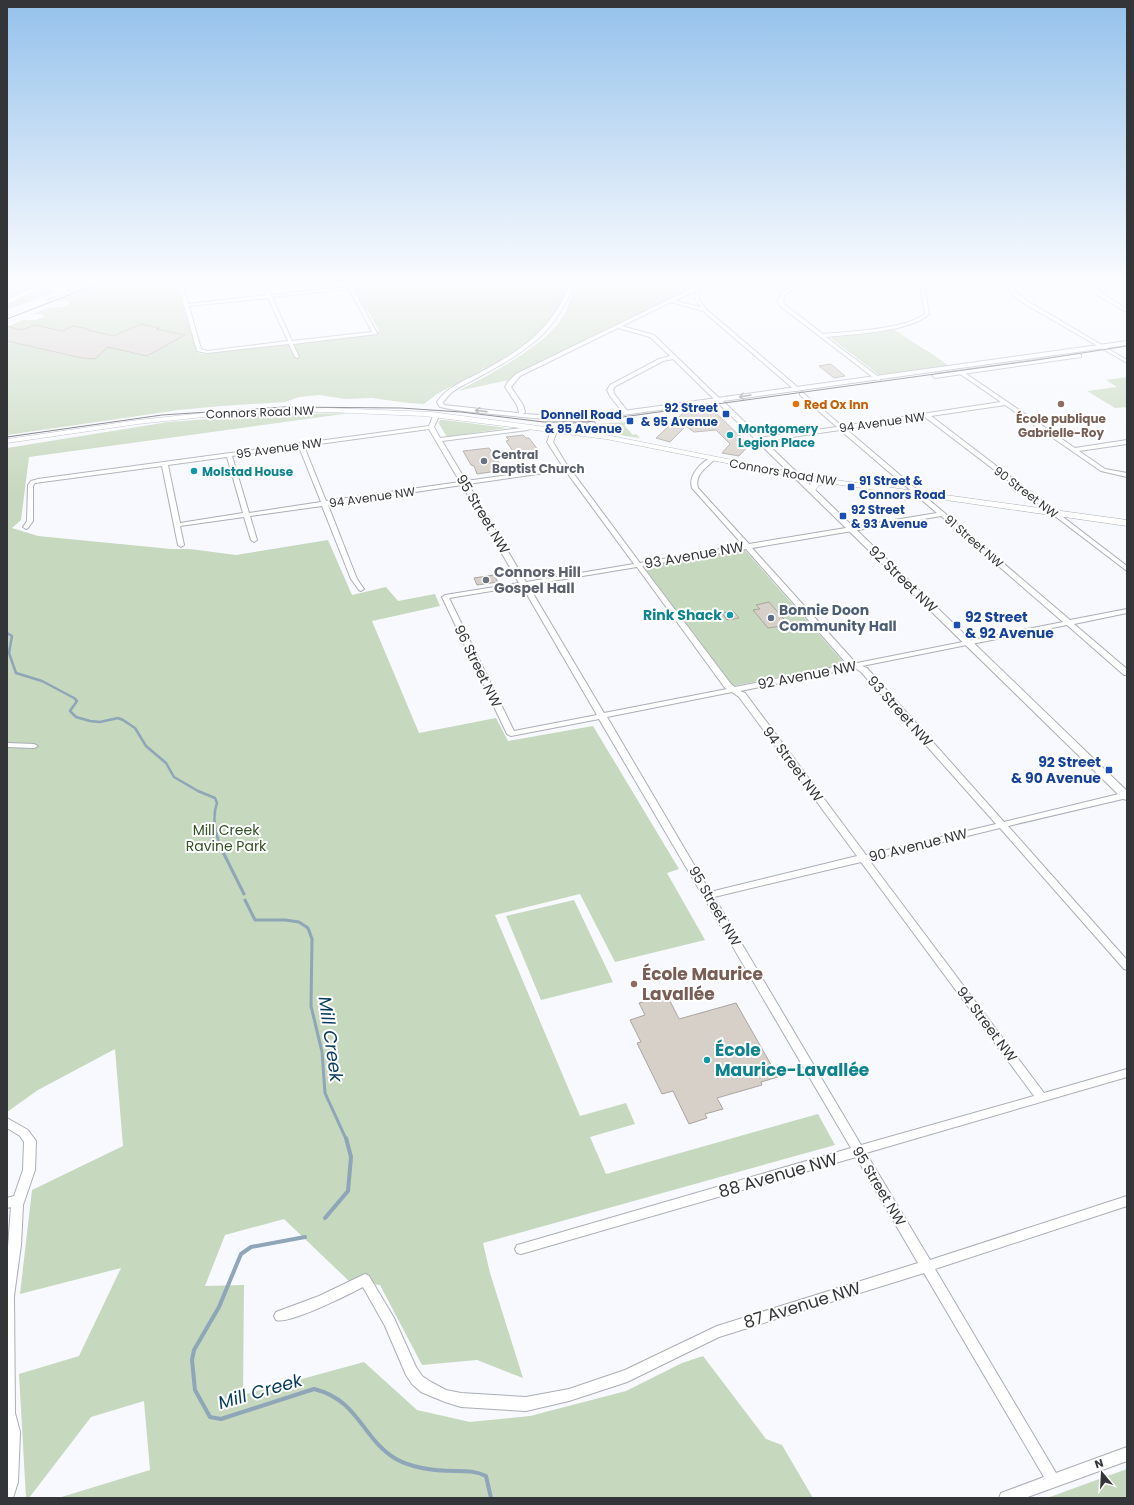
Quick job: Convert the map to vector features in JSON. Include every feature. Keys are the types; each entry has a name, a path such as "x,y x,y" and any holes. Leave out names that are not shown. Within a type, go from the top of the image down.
{"main road":[{"name":"Connors Road NW","path":"7,441 193,416 262,411 355,410 463,416 596,434 606,437"},
{"name":"Connors Road NW","path":"425,414 528,428 556,429 606,437 828,481 1127,523"},
{"name":"Connors Road NW","path":"7,445 95,428"},
{"path":"765,469 778,466 781,462"},
{"path":"811,490 815,484 828,481"},
{"path":"1025,508 1032,508 1041,504"}],"street":[{"path":"514,354 446,394 440,402 442,406 521,412 569,418 605,416"},
{"path":"521,412 508,387 514,378 562,354"},
{"name":"92 Street NW","path":"670,354 1126,796"},
{"name":"91 Street NW","path":"756,354 1127,673"},
{"path":"846,354 878,379"},
{"path":"556,429 724,406 878,379 1051,354"},
{"path":"556,429 577,420 718,400 962,373 1087,354"},
{"path":"1114,354 1127,362"},
{"path":"626,413 612,395 610,390 612,386 661,360 674,358"},
{"path":"962,373 1103,470 1127,475"},
{"name":"94 Avenue NW","path":"759,440 1006,403"},
{"name":"90 Street NW","path":"926,415 1127,569"},
{"path":"431,427 436,416"},
{"path":"592,423 586,427 596,434"},
{"name":"95 Street NW","path":"431,427 709,895 1053,1480"},
{"name":"95 Avenue NW","path":"26,527 30,521 30,486 33,482 431,427"},
{"path":"439,440 528,428"},
{"name":"94 Street NW","path":"556,429 551,437 551,446 728,686 742,695 1042,1098"},
{"path":"1074,450 1127,442"},
{"path":"301,445 354,578 362,588"},
{"path":"1092,462 1091,456 1094,447"},
{"path":"229,455 254,540"},
{"name":"93 Street NW","path":"712,459 695,476 693,480 694,486 850,662 864,670 1127,966"},
{"path":"165,464 181,545"},
{"name":"94 Avenue NW","path":"177,525 567,468"},
{"name":"93 Avenue NW","path":"445,597 942,514"},
{"name":"96 Street NW","path":"445,597 511,734"},
{"name":"92 Avenue NW","path":"511,734 1127,611"},
{"path":"7,745 34,746"},
{"name":"90 Avenue NW","path":"709,895 1002,824 1126,796"},
{"name":"88 Avenue NW","path":"521,1249 1127,1073"},
{"path":"7,1123 24,1133 30,1142 29,1170 12,1201 15,1245 8,1296 8,1413 13,1432 11,1472 7,1496"},
{"name":"87 Avenue NW","path":"280,1316 313,1306 332,1298 365,1280 390,1322 411,1371 417,1380 426,1387 446,1396 460,1400 526,1404 569,1395 628,1376 717,1332 1127,1201"},
{"path":"1006,1498 1127,1454"}],"green space":[{"path":"7,354 509,354 437,394 424,404 372,398 345,399 319,395 299,397 285,402 179,410 7,435"},
{"path":"522,354 556,354 518,373 509,380 458,391 502,367"},
{"path":"852,354 933,354 949,366 879,375"},
{"path":"1127,377 1127,407 1115,408 1087,391 1117,387 1106,380"},
{"name":"Mill Creek Ravine Park","path":"350,413 29,457 21,520 12,528 38,536 171,549 190,549 236,555 328,540 352,595 386,587 398,601 435,594 440,606 372,621 419,733 496,718 508,741 593,726 679,869 667,873 705,940 615,962 580,894 495,915 580,1116 626,1103 635,1124 590,1137 606,1174 818,1114 835,1145 483,1243 490,1273 523,1378 477,1360 422,1365 380,1285 350,1282 284,1219 225,1235 205,1286 244,1285 243,1395 364,1362 417,1410 470,1422 530,1416 626,1391 682,1363 703,1356 766,1439 782,1445 813,1498 58,1498 150,1470 144,1401 91,1417 29,1498 26,1498 19,1374 79,1356 121,1268 20,1294 32,1190 123,1146 115,1049 38,1090 7,1112 7,448 168,422 262,415"},
{"path":"441,420 507,428 447,437 438,422"},
{"path":"625,422 627,424 624,425 633,435 636,434 640,438 628,436 640,439 590,428 624,435 591,427 596,424"},
{"path":"744,549 845,664 733,686 643,566"},
{"path":"574,900 613,982 541,1000 506,916"},
{"path":"1127,1469 1127,1498 1047,1498"}],"building":[{"path":"65,354 100,354 95,359"},
{"path":"830,364 845,376 834,378 819,366"},
{"name":"Montgomery Legion Place","path":"709,410 716,413 749,445 739,456 722,453 730,444 716,430 694,432 686,426 670,442 656,438 682,414"},
{"path":"523,435 526,438 529,438 538,450 515,454 506,441 509,440 506,437"},
{"name":"Central Baptist Church","path":"489,448 504,470 477,474 474,466 471,465 463,451"},
{"name":"Connors Hill Gospel Hall","path":"494,575 498,582 477,585 474,578"},
{"name":"Bonnie Doon Community Hall","path":"769,602 789,625 768,628 753,610 760,609 756,605"},
{"name":"Rink Shack","path":"733,611 739,618 727,620 722,613"},
{"name":"École Maurice-Lavallée","path":"667,995 679,1019 736,1003 778,1077 761,1082 762,1085 717,1098 723,1109 705,1114 707,1118 689,1124 673,1091 662,1094 637,1043 641,1042 630,1020 645,1015 639,1003"}],"waterway":[{"name":"Mill Creek","path":"7,633 12,636 9,653 16,673 42,681 74,698 77,701 70,711 76,717 100,722 118,718 123,720 135,728 146,746 166,763 174,777 198,791 215,798 217,803 215,808 215,825 221,847"},
{"name":"Mill Creek","path":"220,846 244,894"},
{"name":"Mill Creek","path":"245,900 255,920 285,920 299,922 308,928 312,939 311,1006 322,1052 325,1093 346,1139"},
{"name":"Mill Creek","path":"325,1218 348,1191 351,1157 346,1138"},
{"name":"Mill Creek","path":"305,1237 251,1247 241,1254 219,1307 194,1350 192,1360 195,1390 210,1417 221,1419 314,1389 329,1394 341,1402 351,1411 375,1441 396,1459 425,1469 482,1474 486,1476 491,1498"}],"tram line":[{"path":"7,437 162,415 284,407 401,408 461,412 544,422 586,422 1074,354"}],"place":[{"name":"Red Ox Inn","path":"796,404"},
{"name":"École publique Gabrielle-Roy","path":"1061,404"},
{"name":"92 Street & 95 Avenue","path":"726,414"},
{"name":"Donnell Road & 95 Avenue","path":"630,421"},
{"name":"Montgomery Legion Place","path":"730,435"},
{"name":"Central Baptist Church","path":"484,461"},
{"name":"Molstad House","path":"194,471"},
{"name":"91 Street & Connors Road","path":"851,487"},
{"name":"92 Street & 93 Avenue","path":"843,516"},
{"name":"Connors Hill Gospel Hall","path":"486,580"},
{"name":"Rink Shack","path":"730,615"},
{"name":"Bonnie Doon Community Hall","path":"771,618"},
{"name":"92 Street & 92 Avenue","path":"957,625"},
{"name":"92 Street & 90 Avenue","path":"1109,770"},
{"name":"École Maurice Lavallée","path":"634,984"},
{"name":"École Maurice-Lavallée","path":"707,1060"}]}
